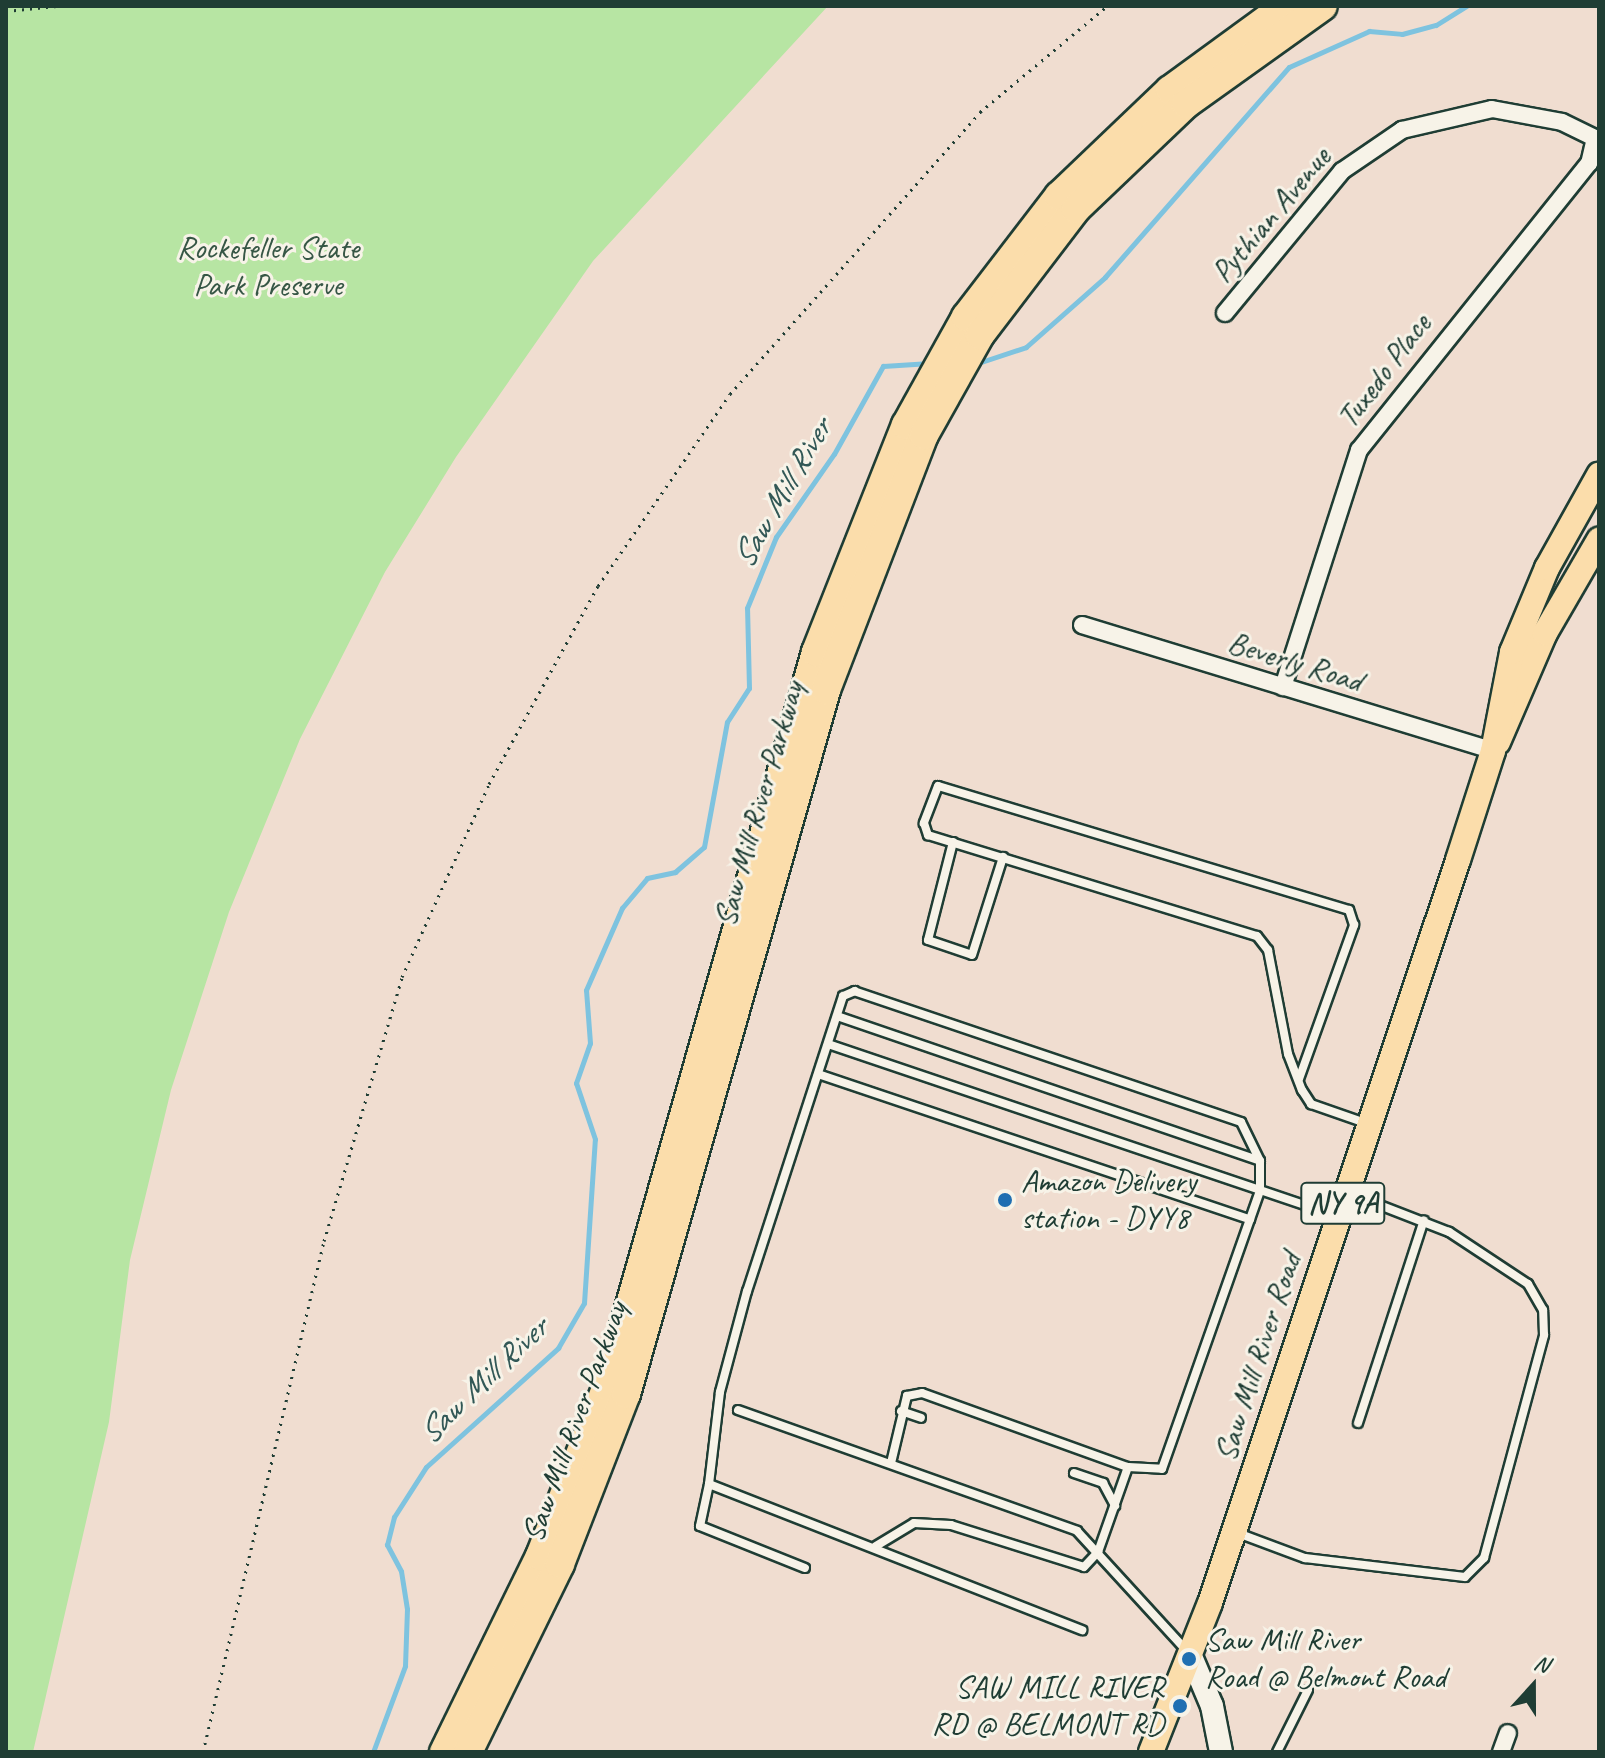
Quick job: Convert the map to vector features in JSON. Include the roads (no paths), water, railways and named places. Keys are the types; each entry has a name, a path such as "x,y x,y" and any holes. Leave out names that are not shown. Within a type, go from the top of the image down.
{"highway":[{"name":"Saw Mill River Parkway","path":"444,1752 516,1612 607,1386 816,652 868,508 1020,243 1102,151 1194,71 1285,6"},
{"name":"Saw Mill River Parkway","path":"967,335 1056,232 1140,144 1323,6"},
{"name":"Saw Mill River Parkway","path":"468,1752 541,1606 626,1394 830,676 941,380"}],"main road":[{"name":"Saw Mill River Road","path":"1493,751 1502,683 1523,624 1599,475"},
{"name":"Saw Mill River Road","path":"1151,1752 1233,1532 1493,751 1559,605 1599,540"}],"street":[{"name":"Pythian Avenue","path":"1225,313 1342,171 1387,137 1429,119 1506,110 1590,132 1594,156 1551,207"},
{"name":"Tuxedo Place","path":"1283,687 1359,450 1551,207"},
{"name":"Beverly Road","path":"1082,625 1493,751"},
{"path":"1190,1654 1212,1706 1221,1752"},
{"path":"1501,1752 1508,1733"}],"lane":[{"path":"1299,1079 1354,925 1349,910 938,786 924,823 928,835 1257,936 1268,950 1299,1079 1311,1104 1369,1124"},
{"path":"953,842 928,940 972,955 1003,857"},
{"path":"805,1568 700,1526 709,1484 720,1392 747,1291 843,996 864,993 1241,1122 1260,1161 1260,1190 1168,1458 1154,1472 1128,1467 922,1393 907,1396 891,1463"},
{"path":"837,1016 1260,1161"},
{"path":"828,1044 1338,1216"},
{"path":"818,1074 1250,1219"},
{"path":"1233,1532 1305,1558 1475,1573 1544,1335 1543,1310 1528,1284 1424,1220 1346,1193"},
{"path":"1358,1423 1424,1220"},
{"path":"738,1410 1077,1531 1190,1654"},
{"path":"901,1411 921,1418"},
{"path":"876,1546 914,1523 951,1525 1069,1565 1084,1567 1098,1552 1128,1467"},
{"path":"1074,1473 1103,1483 1115,1506"},
{"path":"709,1484 876,1546 1082,1630"},
{"path":"1277,1752 1308,1690"}],"waterway":[{"name":"Saw Mill River","path":"972,365 1026,347 1105,277 1289,67 1369,31 1402,34 1436,25 1467,6"},
{"name":"Saw Mill River","path":"373,1752 405,1666 407,1609 401,1571 387,1545 394,1517 426,1467 558,1348 584,1303 595,1139 576,1083 590,1043 586,990 622,908 647,878 675,872 704,847 727,722 749,688 747,608 776,537 834,454 883,366 930,363"}],"place":[{"name":"Amazon Delivery station - DYY8","path":"1005,1200"},
{"name":"Saw Mill River Road @ Belmont Road","path":"1189,1659"},
{"name":"SAW MILL RIVER RD @ BELMONT RD","path":"1180,1706"}],"park label":[{"name":"Rockefeller State Park Preserve","path":"268,268"}]}
